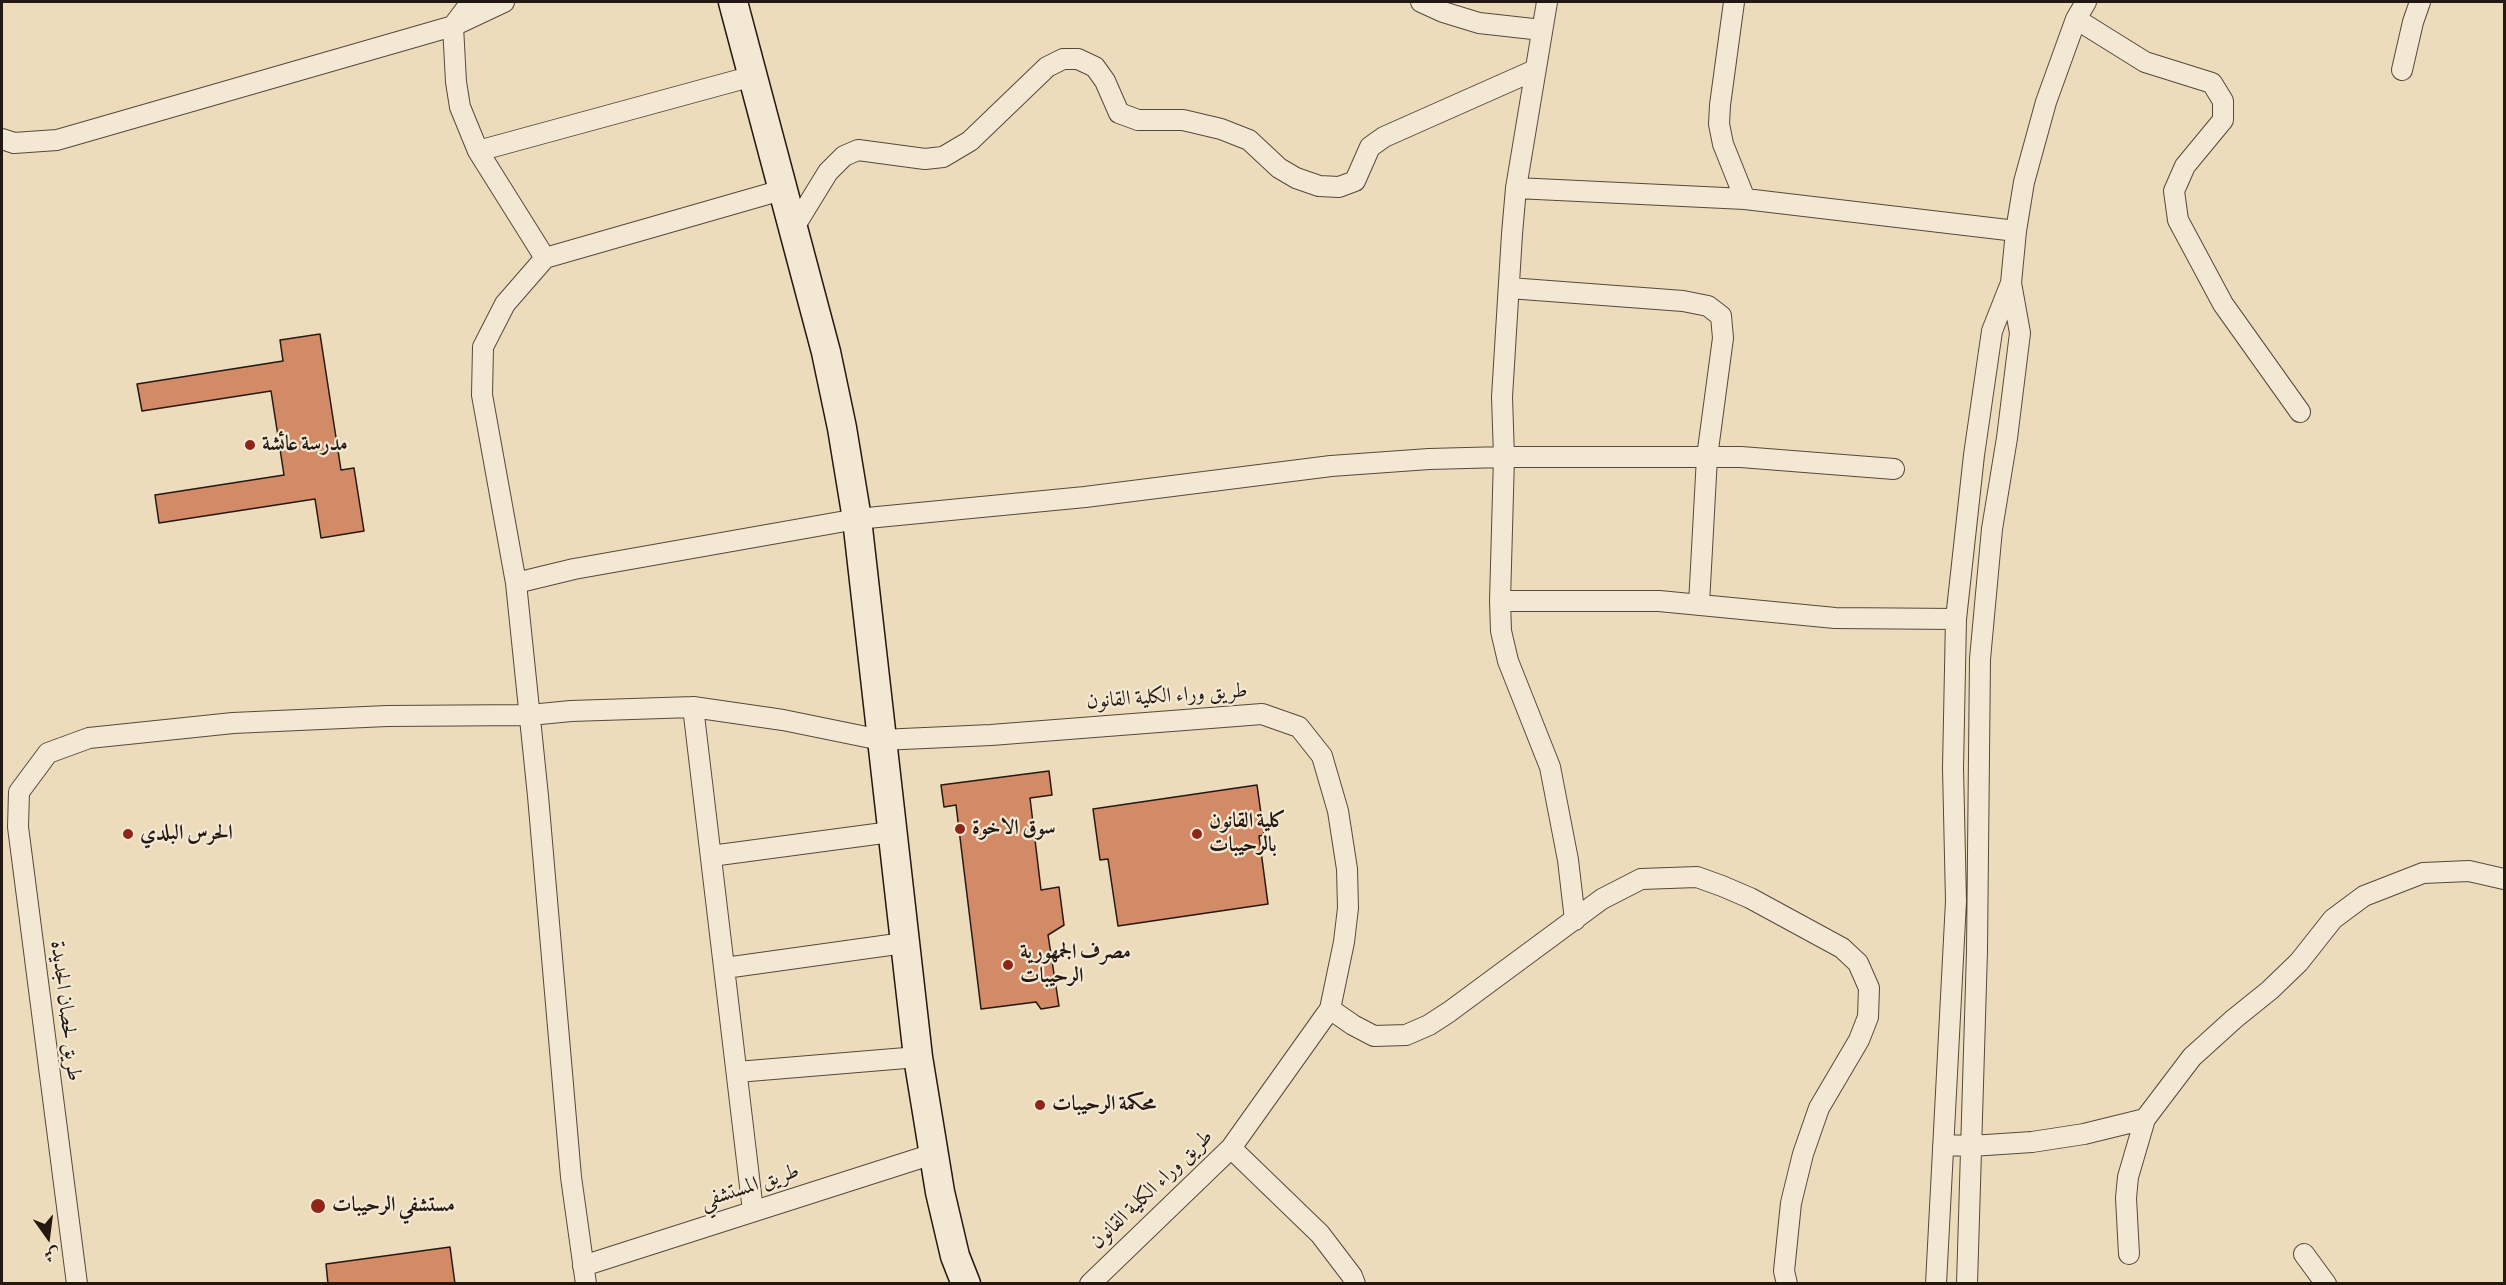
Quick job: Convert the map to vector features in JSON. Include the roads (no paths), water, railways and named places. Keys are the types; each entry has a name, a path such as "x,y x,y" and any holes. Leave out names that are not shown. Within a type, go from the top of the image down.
{"main road":[{"path":"733,2 826,352 857,519 918,1057 933,1154 950,1236 966,1284"}],"street":[{"path":"471,2 453,26 456,82 460,107 478,151 545,258"},
{"path":"2,139 14,143 57,140 453,26 504,2"},
{"path":"1421,2 1443,12 1479,23 1542,30"},
{"path":"1547,2 1516,188 1502,397 1504,457 1500,601 1501,631 1508,661 1550,767 1568,860 1575,920"},
{"path":"1734,2 1719,124 1723,144 1745,199"},
{"path":"1967,1284 1977,900 1980,659 1992,529 2007,438 2020,333 2011,283 2024,182 2046,102 2076,19 2086,2"},
{"path":"2402,70 2420,2"},
{"path":"2076,19 2145,62 2212,83 2223,101 2223,120 2185,166 2174,191 2178,220 2223,304 2300,412"},
{"path":"793,229 828,172 844,156 858,150 925,159 943,156 970,141 1047,67 1063,59 1078,58 1095,67 1105,81 1119,113 1138,120 1183,120 1221,129 1249,140 1279,168 1296,178 1319,186 1339,188 1355,181 1370,147 1384,136 1535,70"},
{"path":"478,151 753,76"},
{"path":"1516,188 1745,199 2016,231"},
{"path":"585,1275 563,1096 530,715 516,583 482,395 483,347 505,304 545,258 782,190"},
{"path":"1936,1284 1956,901 1953,768 1956,619 1974,455 1992,331 2011,283"},
{"path":"1509,288 1683,301 1708,306 1721,316 1722,338 1707,457 1699,604"},
{"path":"516,583 574,569 857,519 1085,497 1331,466 1429,459 1504,457 1741,457 1894,469"},
{"path":"1500,601 1659,600 1836,618 1956,619"},
{"path":"693,707 753,1211"},
{"name":"طريق وراء الكلية القانون","path":"48,753 89,738 233,723 387,716 530,715 571,711 693,707 773,718 881,741 1262,714 1299,727 1322,756 1338,811 1347,869 1348,908 1344,942 1330,1009 1231,1148 1090,1284"},
{"name":"طريق لحصان الجديدة","path":"48,753 20,792 18,826 77,1284"},
{"path":"711,856 891,832"},
{"path":"2129,1254 2126,1198 2128,1177 2145,1119 2192,1057 2299,962 2333,919 2364,896 2423,873 2469,871 2505,879"},
{"path":"1330,1009 1374,1036 1406,1035 1429,1025 1449,1012 1621,888 1641,879 1697,877 1750,898 1842,948 1858,963 1869,988 1868,1017 1859,1040 1819,1108 1803,1154 1791,1203 1784,1271 1787,1284"},
{"path":"1956,901 1977,900"},
{"path":"724,968 904,944"},
{"path":"737,1072 918,1057"},
{"path":"1943,1146 2032,1142 2084,1134 2145,1119"},
{"path":"1231,1148 1320,1234 1352,1276 1355,1284"},
{"name":"طريق المستشفي","path":"585,1275 753,1211 933,1154"},
{"path":"2304,1254 2326,1284"}],"place":[{"name":"مدرسة عائشة","path":"250,445"},
{"name":"سوق الاخوة","path":"960,829"},
{"name":"الحرس البلدي","path":"128,834"},
{"name":"كلية القانون بالرحيبات","path":"1197,834"},
{"name":"مصرف الجمهورية الرحيبات","path":"1008,965"},
{"name":"محكمة الرحيبات","path":"1040,1105"},
{"name":"مستشفي الرحيبات","path":"318,1206"}]}
